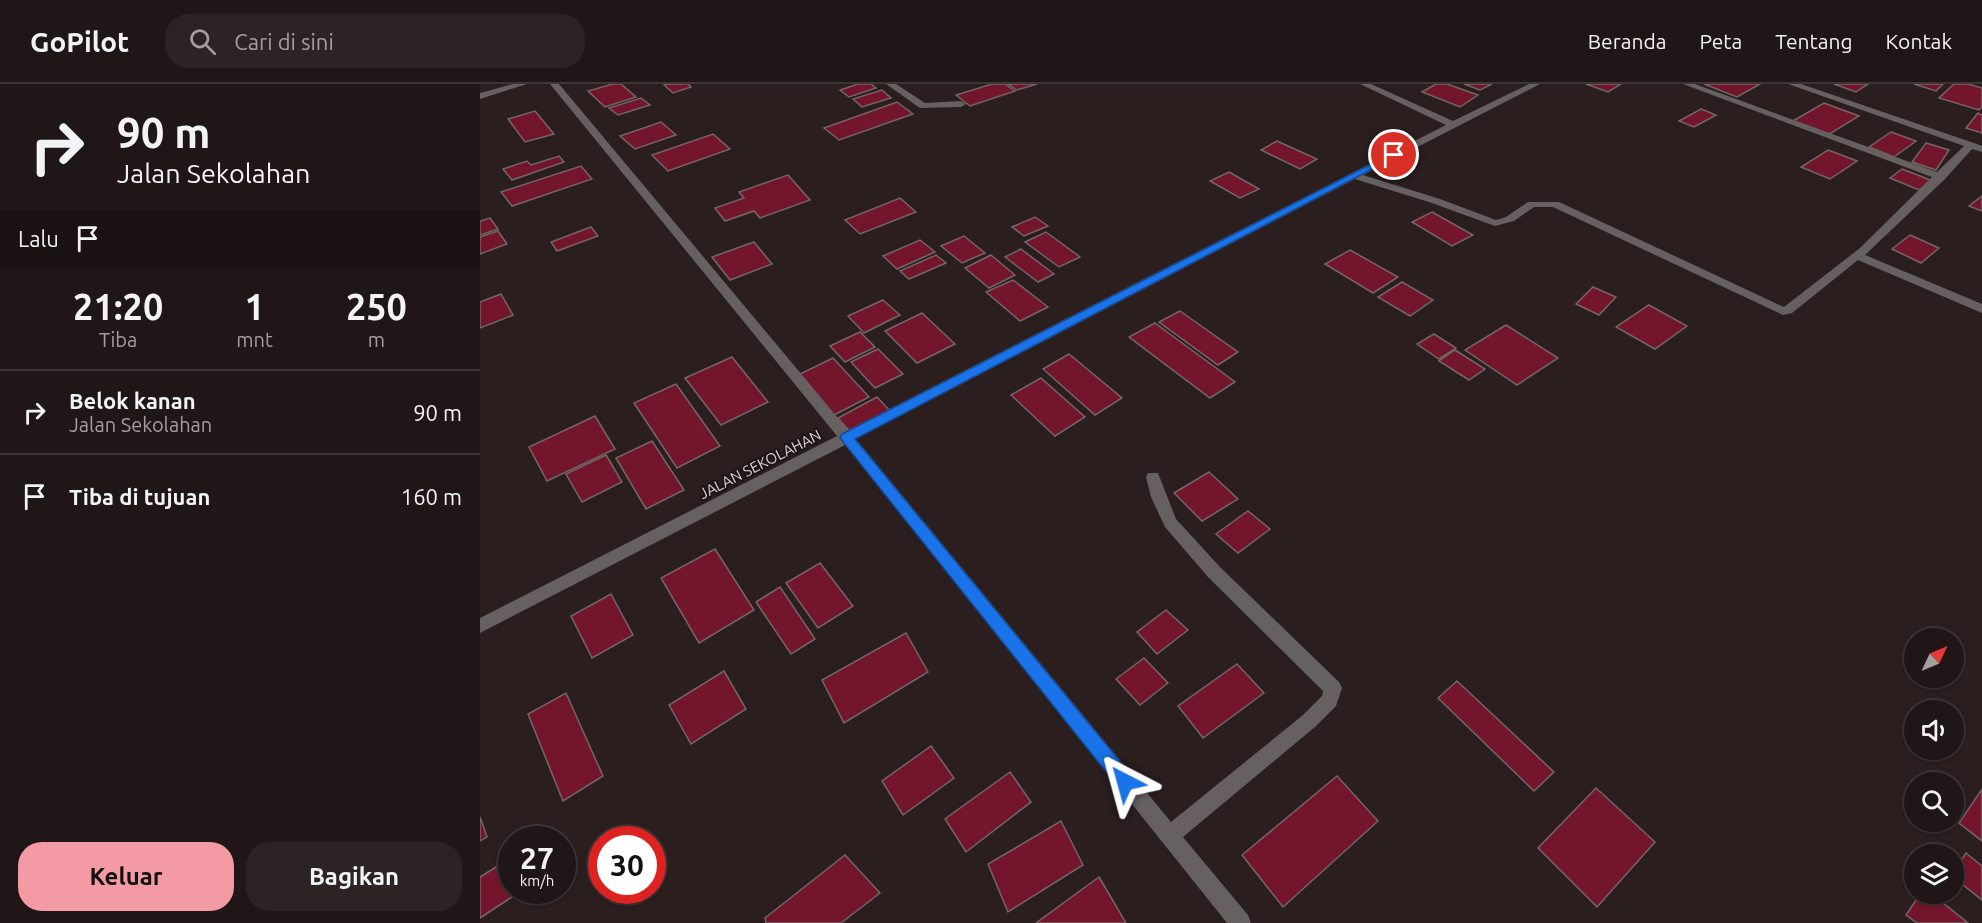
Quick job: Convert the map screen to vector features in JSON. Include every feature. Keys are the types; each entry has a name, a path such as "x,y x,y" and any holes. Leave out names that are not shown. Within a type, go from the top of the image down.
{"street":[{"path":"480,96 523,84"},
{"path":"554,84 847,438 1240,923"},
{"path":"890,84 923,106 961,104"},
{"path":"1364,84 1452,125"},
{"name":"JALAN SEKOLAHAN","path":"480,626 1452,125 1536,84"},
{"path":"1687,84 1941,177"},
{"path":"1792,84 1977,147"},
{"path":"1355,176 1436,201 1495,223 1510,219 1532,204 1555,204 1783,311 1788,310 1857,256 1941,177 1977,147"},
{"path":"1857,256 1982,309"},
{"path":"1153,477 1158,497 1170,523 1214,572 1333,688 1330,700 1309,721 1169,836"}],"building":[{"path":"621,84 636,97 605,107 588,91"},
{"path":"688,84 691,87 673,93 664,85"},
{"path":"858,84 871,84 876,88 849,97 840,90"},
{"path":"992,84 1005,84 1015,91 970,106 956,95"},
{"path":"1008,84 1037,84 1017,90"},
{"path":"1436,84 1447,84 1478,95 1460,107 1422,92"},
{"path":"1464,84 1492,84 1480,90"},
{"path":"1586,84 1621,84 1608,92"},
{"path":"1704,84 1760,84 1737,97"},
{"path":"1834,84 1868,84 1856,92"},
{"path":"1914,84 1943,84 1936,91"},
{"path":"1954,84 1968,84 1982,88 1982,107 1979,110 1939,98"},
{"path":"882,90 891,98 862,107 853,99"},
{"path":"641,98 650,105 618,115 609,108"},
{"path":"897,102 913,114 839,140 824,128"},
{"path":"1824,103 1859,116 1828,135 1793,121"},
{"path":"1701,109 1716,115 1694,127 1679,121"},
{"path":"535,111 554,134 525,142 508,119"},
{"path":"1978,113 1982,115 1982,133 1966,128"},
{"path":"661,122 676,135 635,149 620,136"},
{"path":"1891,132 1916,141 1894,157 1869,147"},
{"path":"713,134 730,149 668,171 652,155"},
{"path":"1277,141 1317,159 1300,169 1261,150"},
{"path":"1926,143 1949,150 1936,170 1912,162"},
{"path":"1828,150 1857,161 1830,179 1801,167"},
{"path":"559,156 564,162 512,180 503,169 527,161 531,165"},
{"path":"581,166 592,179 512,206 501,192"},
{"path":"1902,169 1933,181 1919,190 1890,178"},
{"path":"1229,172 1259,189 1240,198 1210,181"},
{"path":"788,175 810,200 760,218 754,211 725,221 715,208 744,198 739,192"},
{"path":"1982,196 1982,211 1969,206"},
{"path":"900,198 916,212 860,234 845,220"},
{"path":"1432,212 1473,235 1452,246 1412,222"},
{"path":"1035,217 1048,226 1024,236 1012,227"},
{"path":"490,218 498,229 480,235 480,221"},
{"path":"591,227 598,236 557,251 551,242"},
{"path":"498,231 507,244 480,254 480,237"},
{"path":"1046,232 1080,257 1059,267 1025,242"},
{"path":"1910,235 1939,248 1921,263 1892,249"},
{"path":"964,236 985,253 962,263 941,246"},
{"path":"920,240 935,252 897,269 883,256"},
{"path":"754,242 772,264 730,280 712,257"},
{"path":"1021,249 1054,274 1038,282 1005,257"},
{"path":"1350,250 1398,277 1373,293 1325,264"},
{"path":"936,255 946,263 909,279 900,271"},
{"path":"991,255 1015,275 989,288 965,268"},
{"path":"1013,280 1048,307 1020,321 986,292"},
{"path":"1402,282 1433,300 1410,316 1378,297"},
{"path":"1593,287 1616,297 1599,315 1576,304"},
{"path":"501,294 513,315 480,328 480,302"},
{"path":"883,300 900,315 864,333 848,316"},
{"path":"1649,305 1687,326 1655,349 1616,327"},
{"path":"1180,311 1238,352 1218,365 1159,322"},
{"path":"922,313 955,344 917,363 885,331"},
{"path":"1155,323 1235,382 1210,398 1129,337"},
{"path":"1506,325 1558,358 1517,385 1465,350"},
{"path":"860,332 875,347 845,362 830,346"},
{"path":"1434,334 1456,348 1439,359 1417,344"},
{"path":"878,349 903,374 875,388 851,362"},
{"path":"1455,350 1485,369 1469,380 1439,361"},
{"path":"1069,354 1122,398 1095,415 1043,369"},
{"path":"732,357 768,402 721,425 685,378"},
{"path":"833,358 869,397 834,415 798,375"},
{"path":"1041,378 1085,417 1055,436 1011,395"},
{"path":"676,384 720,446 677,468 634,403"},
{"path":"877,397 892,413 852,434 838,418"},
{"path":"595,416 615,449 547,481 529,447"},
{"path":"652,441 684,490 646,509 616,458"},
{"path":"606,455 622,482 582,502 566,474"},
{"path":"1209,472 1238,499 1202,521 1174,493"},
{"path":"1248,511 1270,529 1238,553 1216,534"},
{"path":"715,549 754,610 699,643 661,578"},
{"path":"820,563 853,606 818,628 786,583"},
{"path":"780,587 815,639 791,654 756,602"},
{"path":"611,594 633,635 592,658 571,616"},
{"path":"1166,610 1188,630 1157,654 1137,632"},
{"path":"906,633 928,672 844,723 822,680"},
{"path":"1144,658 1168,683 1140,705 1116,679"},
{"path":"1237,664 1264,693 1203,738 1178,706"},
{"path":"724,671 746,709 691,744 669,705"},
{"path":"1457,681 1554,772 1534,791 1438,698"},
{"path":"566,693 603,776 563,801 528,714"},
{"path":"931,746 954,778 903,815 882,781"},
{"path":"1010,772 1031,802 966,852 945,819"},
{"path":"1337,776 1378,821 1283,907 1242,855"},
{"path":"1596,788 1655,842 1597,907 1538,848"},
{"path":"1982,789 1982,841 1964,827 1964,816"},
{"path":"480,817 487,837 480,841"},
{"path":"1061,821 1083,865 1008,912 988,864"},
{"path":"1966,853 1982,866 1982,900 1964,886 1964,856"},
{"path":"845,855 880,893 841,923 766,923 765,918"},
{"path":"498,866 498,904 501,904 480,918 480,877"},
{"path":"1099,877 1126,923 1036,923"},
{"path":"1913,904 1944,904 1968,923 1917,923 1906,915"}],"route":[{"path":"1125,782 847,438 1394,155"}]}
